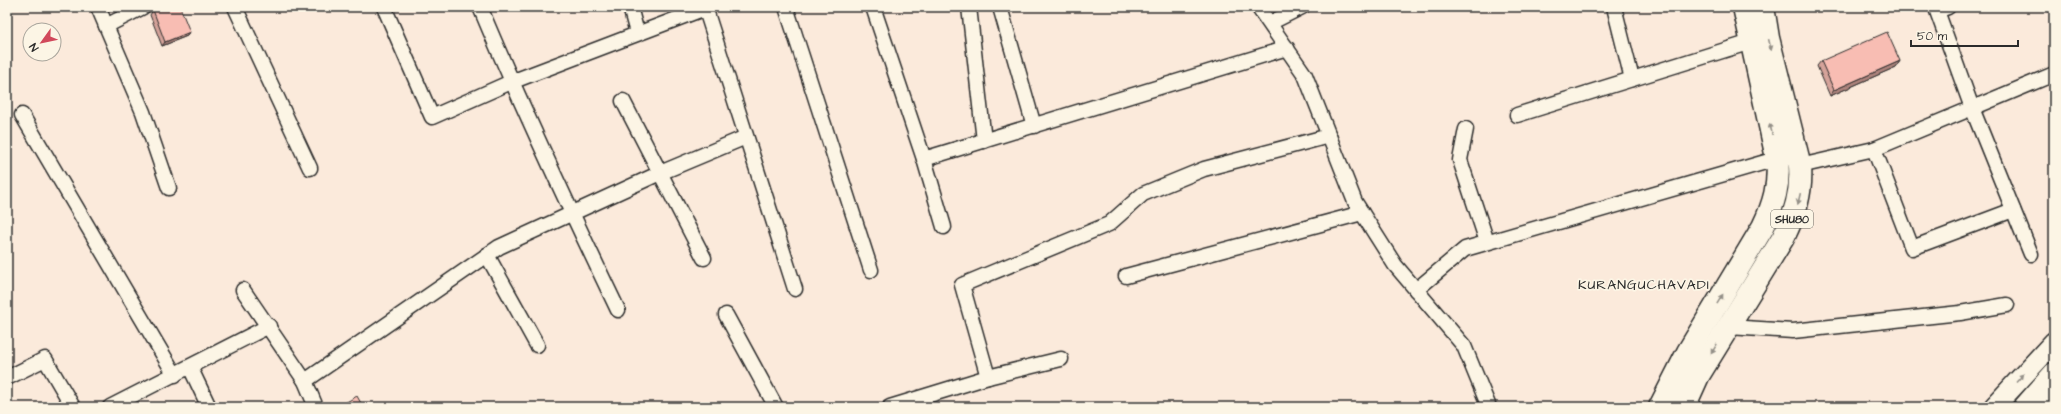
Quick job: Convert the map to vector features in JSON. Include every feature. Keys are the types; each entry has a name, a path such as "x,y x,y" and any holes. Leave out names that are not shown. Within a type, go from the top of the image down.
{"main road":[{"name":"SHU80","path":"1684,407 1698,376 1791,222 1800,195 1802,183 1791,159 1751,42 1744,7"},
{"name":"SHU80","path":"1763,7 1791,159"},
{"name":"SHU80","path":"1660,407 1688,352 1772,209 1777,191 1779,173 1791,159"},
{"path":"2025,407 2054,374"},
{"path":"2048,407 2054,401"}],"street":[{"path":"98,7 142,112 169,188"},
{"path":"106,26 144,7"},
{"path":"235,7 310,168"},
{"path":"384,7 432,117 511,82 706,7 795,289"},
{"path":"480,7 511,82 571,214 618,310"},
{"path":"630,7 638,33"},
{"path":"786,7 872,270"},
{"path":"873,7 924,159 944,227"},
{"path":"969,7 984,141"},
{"path":"1000,7 1034,126"},
{"path":"1258,7 1305,75 1355,202 1395,265 1464,346 1489,407"},
{"path":"1270,23 1302,7"},
{"path":"1614,7 1632,79"},
{"path":"1948,7 1937,11 1972,108 2031,254"},
{"path":"1517,115 1751,42"},
{"path":"924,159 1287,48"},
{"path":"1416,290 1464,249 1791,159 1874,150 2054,74"},
{"path":"623,101 704,258"},
{"path":"22,115 175,375"},
{"path":"1466,129 1460,160 1487,242"},
{"path":"988,377 962,285 1109,224 1143,194 1198,172 1330,136"},
{"path":"305,381 499,247 660,173 746,137"},
{"path":"1874,150 1912,248 2013,210"},
{"path":"1126,276 1362,213"},
{"path":"487,255 537,344"},
{"path":"243,290 269,326 305,381 316,407"},
{"path":"1728,327 1793,331 1960,313 2007,305"},
{"path":"726,315 776,407"},
{"path":"112,407 269,326"},
{"path":"1994,407 2054,342"},
{"path":"7,378 45,359 73,407"},
{"path":"890,407 988,377 1061,359"},
{"path":"190,367 209,407"}],"building":[{"path":"162,7 180,7 190,32 165,42 153,10"},
{"path":"1887,32 1900,61 1834,90 1821,61"},
{"path":"357,396 363,407 338,407"}],"district":[{"name":"KURANGUCHAVADI","path":"1644,285"}]}
